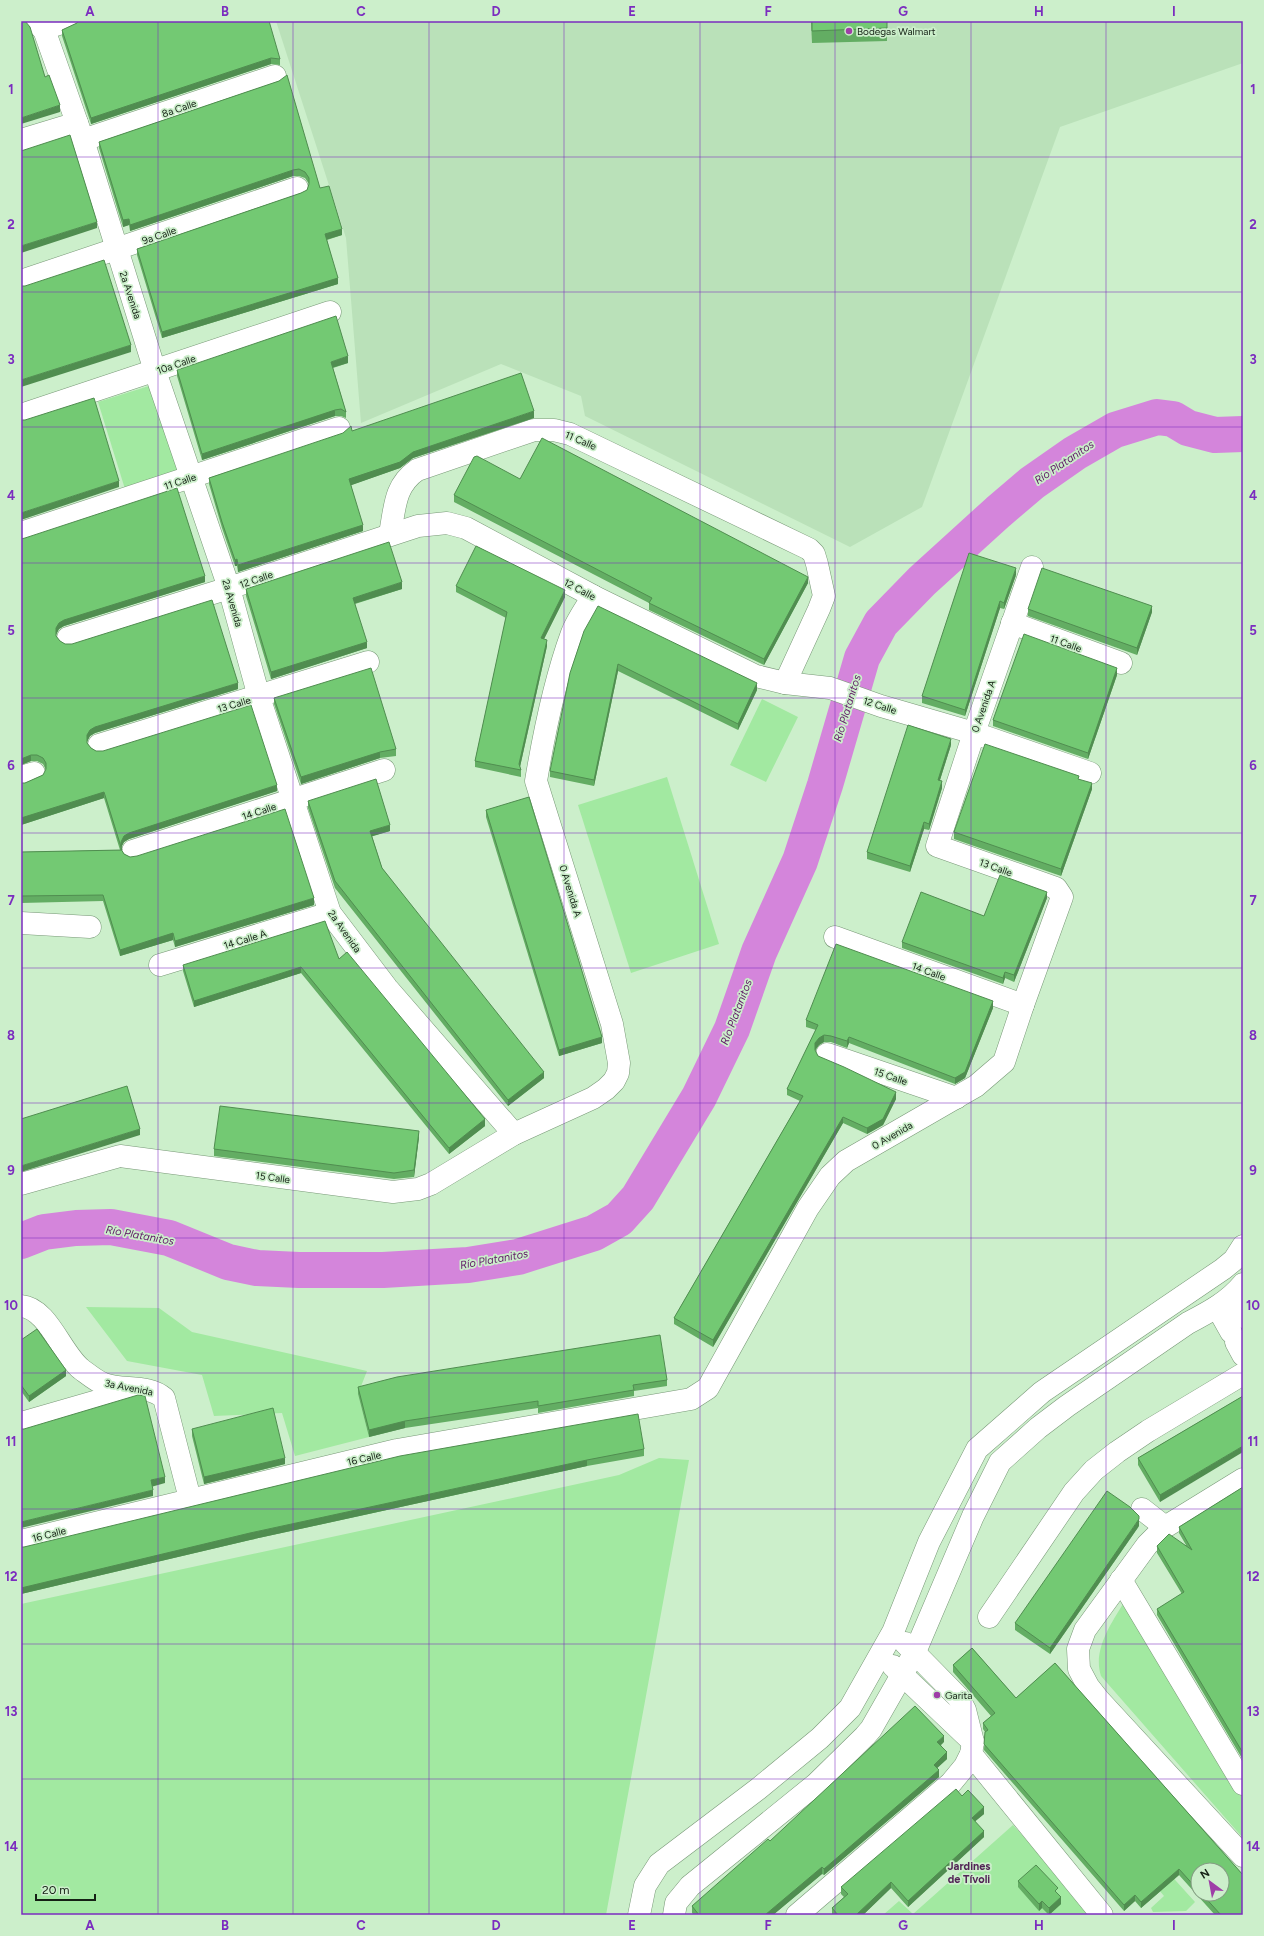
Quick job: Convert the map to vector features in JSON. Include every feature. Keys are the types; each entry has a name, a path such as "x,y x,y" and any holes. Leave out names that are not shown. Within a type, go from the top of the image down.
{"street":[{"path":"40,24 68,21"},
{"name":"2a Avenida","path":"40,24 80,131 155,372 229,588 259,697 330,913 387,988 514,1134"},
{"name":"8a Calle","path":"21,140 80,131 275,76"},
{"name":"9a Calle","path":"21,281 297,188"},
{"name":"10a Calle","path":"21,415 155,372 330,312"},
{"name":"11 Calle","path":"21,533 338,428"},
{"name":"11 Calle","path":"390,534 400,487 410,475 432,464 520,434 544,429 570,434 803,545 814,554 824,596 820,609 785,683"},
{"name":"12 Calle","path":"68,638 229,588 390,534 433,524 447,523 459,526 593,596 756,676 785,683 830,688 881,706 974,733 1090,773"},
{"name":"0 Avenida A","path":"937,846 974,733 1032,567"},
{"name":"0 Avenida A","path":"514,1134 593,1098 614,1081 619,1068 618,1052 612,1024 536,781 540,754 564,660 573,632 593,596"},
{"name":"11 Calle","path":"1012,623 1121,663"},
{"name":"13 Calle","path":"99,744 259,697 368,662"},
{"name":"14 Calle","path":"133,851 384,770"},
{"name":"13 Calle","path":"937,846 1056,888"},
{"name":"0 Avenida","path":"708,1388 808,1208 830,1176 846,1161 956,1098 990,1076 1004,1062 1022,1005 1062,897 1056,888"},
{"name":"14 Calle A","path":"160,964 330,913"},
{"path":"21,923 90,927"},
{"name":"14 Calle","path":"835,937 1022,1005"},
{"name":"15 Calle","path":"827,1054 956,1098"},
{"name":"15 Calle","path":"21,1184 120,1156 392,1192 406,1192 431,1184 514,1134"},
{"path":"639,1915 645,1886 659,1864 758,1789 838,1722 850,1708 893,1632 929,1542 976,1449 1042,1392 1223,1269 1234,1260 1243,1246"},
{"path":"1204,1282 1229,1298 1238,1336"},
{"path":"674,1915 676,1904 690,1886 816,1784 865,1736 903,1675 915,1652 973,1516 1000,1462 1038,1428 1098,1384 1188,1322 1229,1298"},
{"name":"3a Avenida","path":"21,1306 30,1308 39,1314 77,1366 87,1374 103,1384 158,1393 166,1401 190,1499"},
{"path":"988,1617 1074,1492 1094,1470 1148,1431 1243,1374"},
{"name":"16 Calle","path":"21,1541 397,1450 691,1399 708,1388"},
{"path":"21,1423 139,1389"},
{"path":"1240,1487 1165,1527 1148,1545 1086,1630 1082,1638 1078,1660 1081,1673 1098,1700 1243,1856"},
{"path":"1142,1509 1165,1527"},
{"path":"1121,1580 1243,1784"},
{"path":"797,1915 951,1783 965,1766 972,1748 971,1731 961,1702 915,1652 893,1632"},
{"path":"880,1654 903,1675 972,1748 1102,1915"}],"shaded area":[{"path":"276,21 1243,21 1243,63 1060,127 922,507 850,547 585,416 581,396 501,364 361,423 346,238"}],"green space":[{"path":"152,385 179,471 125,489 98,402"},
{"path":"762,699 798,717 766,782 730,765"},
{"path":"667,777 719,944 631,973 578,805"},
{"path":"86,1307 159,1308 192,1332 367,1371 358,1394 369,1437 295,1456 282,1413 214,1416 202,1375 127,1361"},
{"path":"659,1458 689,1460 606,1915 21,1915 21,1604 619,1475"},
{"path":"1126,1599 1243,1795 1243,1838 1101,1676 1099,1656 1105,1636"},
{"path":"1013,1825 1094,1915 883,1915 899,1901 913,1914"},
{"path":"1167,1871 1190,1896 1190,1902 1195,1902 1186,1911 1153,1912 1151,1908 1164,1896 1154,1884"}],"building":[{"path":"25,21 30,27 45,77 49,75 60,105 21,118 21,22"},
{"path":"78,21 269,21 280,59 271,58 91,118 62,30 77,23"},
{"path":"812,21 887,21 887,28 812,31"},
{"path":"287,75 320,188 329,186 342,229 325,234 338,278 162,332 137,249 301,193 307,190 309,178 305,172 299,169 293,170 130,225 129,219 123,220 99,142 279,81"},
{"path":"70,135 97,222 21,246 21,151"},
{"path":"104,260 131,345 21,380 21,286"},
{"path":"336,316 348,356 331,362 346,412 341,409 335,410 202,454 177,370"},
{"path":"521,373 534,411 413,452 400,462 349,479 363,525 238,565 222,522 209,478 343,433 351,426 352,431"},
{"path":"94,398 119,481 21,513 21,420"},
{"path":"542,438 808,577 764,659 649,603 652,598 454,495 474,457 477,456 520,479"},
{"path":"177,488 205,576 64,620 59,623 56,628 56,636 65,644 72,644 212,600 238,683 95,727 90,730 87,735 87,743 96,751 103,751 251,705 277,785 129,833 124,836 121,842 121,847 104,792 21,818 21,783 25,783 43,775 46,769 46,763 43,758 37,755 31,755 21,759 21,539"},
{"path":"389,542 402,582 353,598 367,642 271,672 246,589"},
{"path":"476,546 565,590 541,638 547,640 519,764 521,770 475,761 507,612 456,586"},
{"path":"969,553 1016,568 1004,603 1000,601 965,710 922,696"},
{"path":"1042,568 1152,606 1137,648 1028,609"},
{"path":"598,606 757,683 738,724 618,664 594,780 550,771 570,673 584,631"},
{"path":"1024,634 1117,668 1088,753 993,720"},
{"path":"371,668 396,749 380,752 301,777 274,698"},
{"path":"908,725 951,739 938,780 942,781 929,824 924,822 910,866 867,852"},
{"path":"985,744 1079,776 1078,779 1092,783 1061,869 954,832"},
{"path":"376,779 390,825 370,831 382,868 544,1072 508,1100 335,881 308,801"},
{"path":"529,797 602,1037 559,1050 486,810"},
{"path":"285,809 314,898 175,941 173,933 120,950 103,895 21,896 21,852 122,850 124,854 130,857 137,856"},
{"path":"1000,875 1047,892 1014,975 1005,972 1003,978 902,942 921,892 984,916"},
{"path":"325,921 339,959 347,952 485,1119 449,1148 301,967 194,1001 183,965"},
{"path":"836,944 993,1001 965,1072 955,1078 849,1037 847,1041 824,1035 819,1038 815,1043 815,1050 818,1056 896,1092 883,1119 867,1128 843,1117 713,1340 674,1318 803,1096 787,1089 818,1025 806,1020"},
{"path":"127,1086 140,1129 21,1166 21,1119"},
{"path":"220,1106 419,1131 414,1170 394,1173 214,1149"},
{"path":"37,1329 66,1370 29,1396 21,1385 21,1340"},
{"path":"660,1335 667,1380 633,1385 634,1390 538,1406 538,1401 405,1421 369,1430 358,1387 397,1377"},
{"path":"138,1395 145,1396 165,1477 151,1480 153,1490 21,1522 21,1429"},
{"path":"1243,1396 1243,1446 1160,1495 1138,1458"},
{"path":"273,1408 285,1458 204,1477 192,1429"},
{"path":"638,1414 644,1449 250,1533 21,1588 21,1547 400,1456"},
{"path":"1243,1487 1243,1753 1157,1609 1184,1592 1157,1546 1169,1534 1192,1550 1179,1527"},
{"path":"1107,1491 1130,1507 1139,1516 1139,1519 1050,1648 1015,1623"},
{"path":"972,1648 1016,1698 1055,1663 1243,1875 1243,1915 1221,1915 1209,1902 1230,1902 1230,1862 1190,1862 1190,1881 1179,1869 1141,1902 1135,1895 1124,1905 984,1744 985,1732 988,1730 983,1723 995,1713 953,1665"},
{"path":"915,1706 944,1736 937,1742 947,1752 934,1765 939,1770 824,1869 822,1867 765,1915 699,1915 692,1906 768,1839 770,1841"},
{"path":"956,1789 962,1796 968,1790 984,1807 972,1818 984,1831 908,1901 891,1882 856,1915 838,1915 832,1908 848,1894 841,1887"},
{"path":"1036,1865 1058,1888 1055,1891 1061,1897 1049,1908 1042,1901 1039,1904 1018,1881"}],"waterway":[{"name":"Río Platanitos","path":"21,1241 44,1232 76,1228 111,1227 169,1238 228,1262 257,1268 299,1270 383,1270 468,1265 518,1257 594,1233 619,1219 638,1198 699,1097 732,1029 759,952 800,861 825,785 862,658 881,623 922,581 1032,483 1075,453 1115,430 1157,417 1173,419 1188,428 1215,435 1243,434"}],"place":[{"name":"Bodegas Walmart","path":"849,31"},
{"name":"Garita","path":"937,1695"}],"district":[{"name":"Jardines de Tívoli","path":"969,1872"}]}
